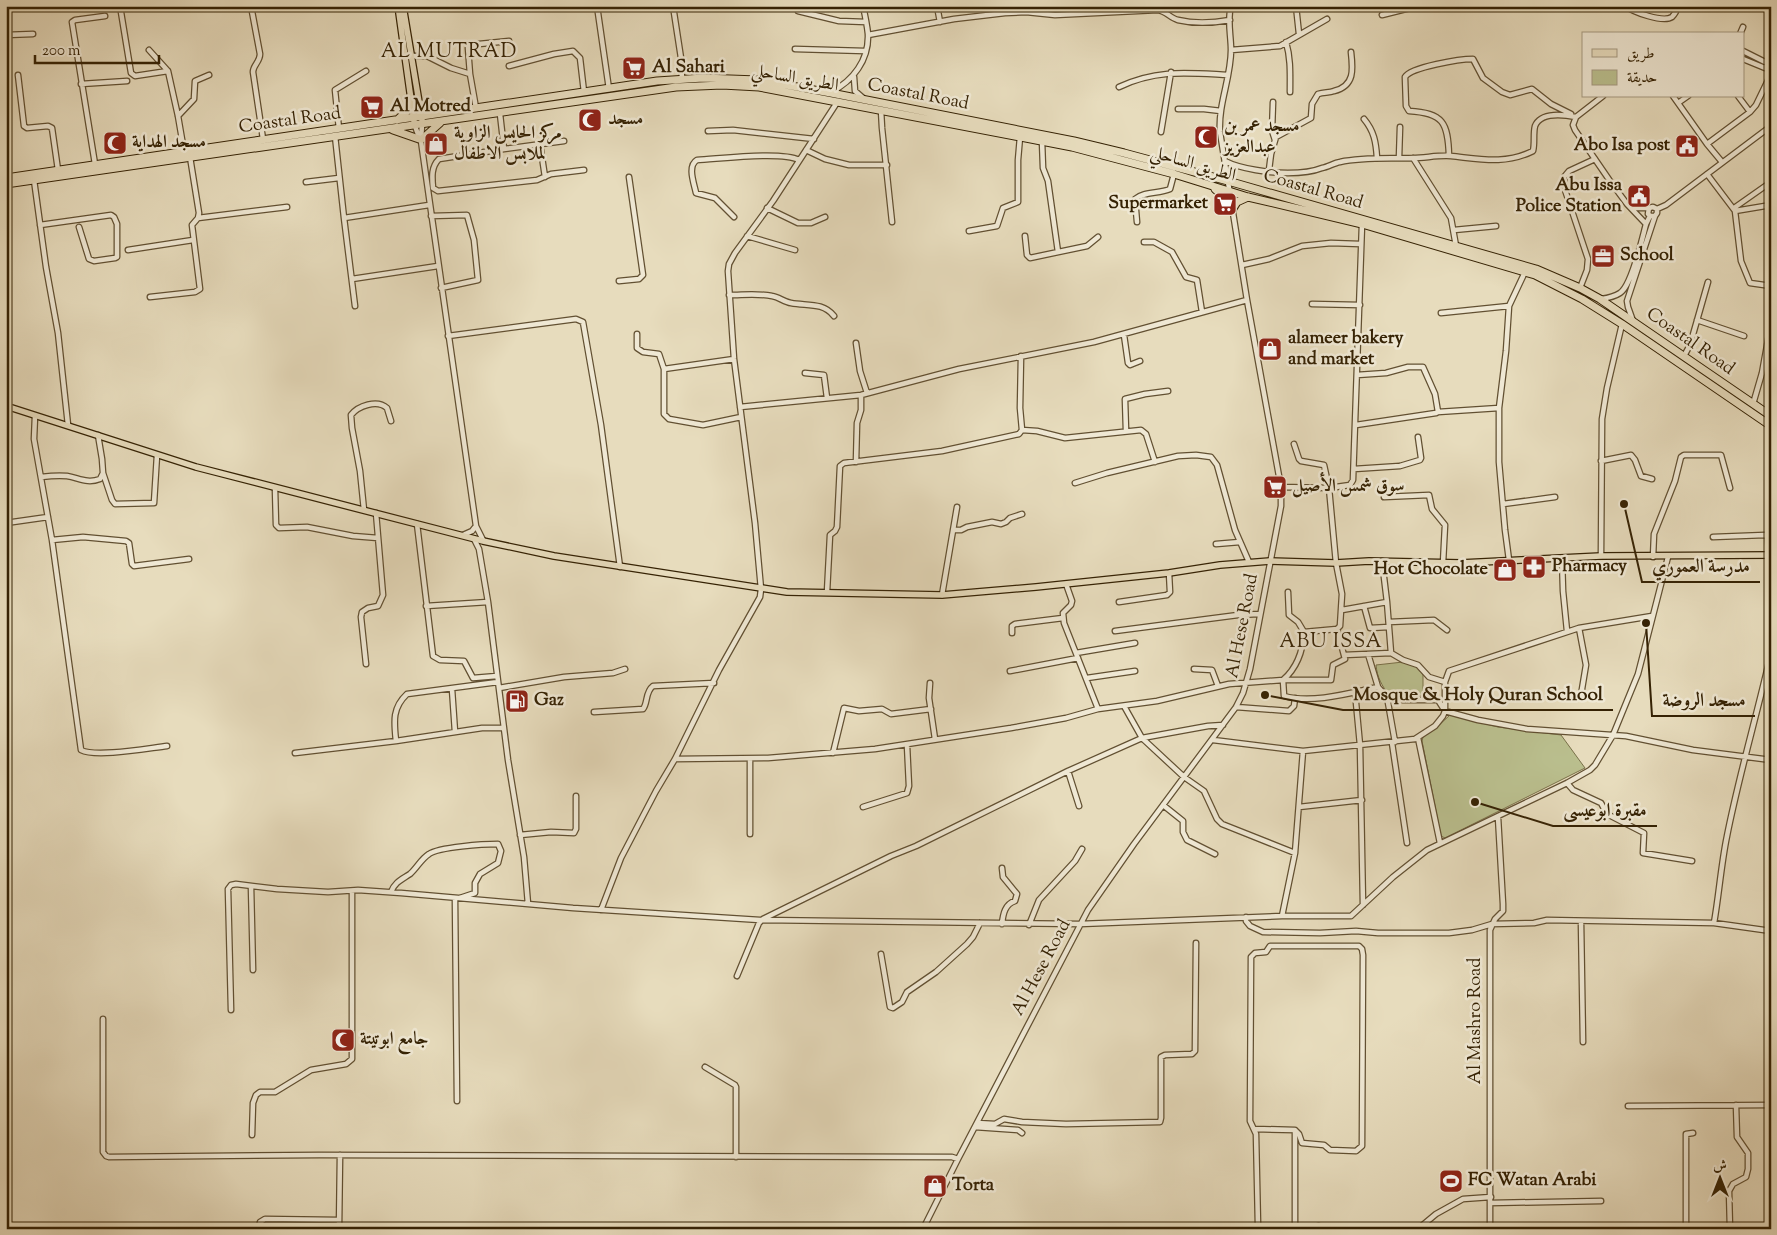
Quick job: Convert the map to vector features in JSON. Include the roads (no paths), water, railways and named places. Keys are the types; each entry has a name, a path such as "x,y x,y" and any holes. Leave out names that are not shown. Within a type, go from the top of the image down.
{"highway":[{"name":"Coastal Road","path":"7,180 94,164 339,128 395,121 418,121 449,113 609,88 682,79 743,79 831,93 1100,147 1228,181 1536,269 1600,299 1771,416"},
{"name":"الطريق الساحلي","path":"7,180 34,180 390,129 418,121 441,122 700,85 734,85 759,87 838,101 1072,147 1174,174 1248,197 1362,224 1535,275"},
{"path":"395,121 415,103 425,109 449,113"},
{"path":"390,129 421,140 441,122"},
{"path":"1211,186 1223,196 1232,210 1240,200 1248,197"},
{"name":"Coastal Road","path":"1535,275 1582,299 1622,324 1771,426"}],"main road":[{"path":"398,6 418,121"},
{"path":"403,6 411,56 415,103"},
{"path":"6,406 196,467 474,539 554,556 620,567 761,589 808,593 942,596 1270,561 1442,563 1601,556 1770,555"}],"street":[{"path":"120,6 131,73 135,76 168,71"},
{"path":"251,6 260,54 260,60 253,69 253,72 263,139"},
{"path":"597,6 609,88"},
{"path":"673,6 681,58 682,79"},
{"path":"831,93 843,86 854,75 863,59 868,35 863,6"},
{"path":"937,6 940,22"},
{"path":"1296,6 1300,34"},
{"path":"1382,15 1418,6"},
{"path":"1626,6 1651,17 1668,18 1674,15 1678,6"},
{"name":"Al Hese Road","path":"923,1229 1080,924 1095,899 1236,707 1246,682 1281,506 1281,487 1247,300 1220,126 1231,50 1230,7"},
{"path":"798,10 839,21 866,22"},
{"path":"868,35 968,17 1017,12 1055,16 1155,10 1163,11 1179,20 1201,23 1230,20"},
{"path":"94,164 72,22 105,16"},
{"path":"1231,50 1280,46 1327,19"},
{"path":"1741,32 1743,27"},
{"path":"6,35 32,34"},
{"path":"476,109 468,48 470,45 508,41"},
{"path":"1286,42 1290,55 1290,92"},
{"path":"149,50 168,71 184,151"},
{"path":"795,50 865,51"},
{"path":"509,66 574,51 580,58 584,92"},
{"path":"1744,51 1768,64 1765,68 1744,58"},
{"path":"1269,170 1275,140 1280,134 1311,118 1312,104 1318,94 1340,89 1351,78 1353,70 1350,52"},
{"path":"411,56 427,56 451,68 470,74"},
{"path":"1450,156 1448,139 1439,117 1409,111 1406,106 1406,77 1407,73 1413,70 1441,63 1473,59 1483,78 1502,92 1510,94 1532,89 1551,104 1576,117"},
{"path":"339,128 335,90 366,71"},
{"path":"1161,132 1172,72"},
{"path":"1119,87 1133,80 1172,72 1228,75"},
{"path":"1707,144 1750,112 1769,82 1771,74"},
{"path":"18,75 24,126 27,128 48,126 52,128 58,170"},
{"path":"854,75 855,91 865,100"},
{"path":"178,116 194,99 195,81 209,76"},
{"path":"81,84 126,81"},
{"path":"1600,98 1576,117 1572,125 1610,181 1646,224"},
{"path":"1674,98 1722,162"},
{"path":"1678,104 1686,98"},
{"path":"1740,98 1750,112"},
{"path":"601,910 621,858 760,597 761,589 755,523 734,359 728,279 729,264 838,101"},
{"path":"1272,102 1272,131 1275,140"},
{"path":"1178,110 1204,109 1221,112"},
{"path":"881,110 892,222"},
{"path":"500,114 504,149"},
{"path":"1225,161 1237,166 1288,173 1311,171 1338,162 1377,158 1450,156 1496,161 1528,154 1533,151 1536,125 1548,116 1562,114 1576,117"},
{"path":"1364,119 1372,128 1377,158"},
{"path":"418,121 476,526 480,537 484,541"},
{"path":"1640,216 1657,213 1657,209 1771,126"},
{"path":"1399,158 1400,127"},
{"path":"708,131 733,130 814,139"},
{"path":"335,136 355,306"},
{"path":"969,231 998,226 1002,208 1018,202 1020,137"},
{"path":"564,141 440,160 434,164 433,188 438,191 544,178 551,174 584,170"},
{"path":"1042,141 1043,168 1048,181 1058,252"},
{"path":"540,144 544,178"},
{"path":"806,150 825,159 849,166 887,165"},
{"path":"190,157 199,213 198,218"},
{"path":"734,217 715,198 696,193 693,163 697,160 744,157 791,157 799,160"},
{"path":"1413,158 1451,218 1456,246"},
{"path":"1580,288 1587,270 1588,259 1572,216 1564,178 1569,171 1595,159"},
{"path":"6,168 7,180"},
{"path":"1136,222 1134,202 1137,197 1170,189 1174,174"},
{"path":"1707,174 1735,209 1742,267 1752,284 1771,286"},
{"path":"619,281 640,279 642,275 629,177"},
{"path":"306,182 340,178"},
{"path":"34,180 46,267 58,333 68,425"},
{"path":"1735,209 1771,182"},
{"path":"344,218 429,205"},
{"path":"1735,209 1771,205"},
{"path":"150,298 195,292 200,289 192,223 198,218 287,207"},
{"path":"1632,208 1653,207 1657,209"},
{"path":"767,208 798,223 811,223 826,217"},
{"path":"1633,320 1627,301 1651,215 1649,208"},
{"path":"40,225 111,215 117,224 117,257 89,259 79,227"},
{"path":"431,216 467,215 475,245 478,280 441,288"},
{"path":"1600,299 1614,296 1625,288 1646,224 1651,215"},
{"path":"1281,487 1329,488 1351,484 1354,469 1356,425 1362,224"},
{"path":"1454,230 1496,226"},
{"path":"747,236 795,250"},
{"path":"1025,236 1027,255 1030,258 1087,246 1098,238"},
{"path":"128,250 193,240"},
{"path":"1144,242 1154,242 1172,252 1186,277 1196,280 1202,312"},
{"path":"1242,265 1269,259 1302,246 1331,243 1360,244"},
{"path":"352,279 438,266"},
{"path":"1509,560 1499,462 1499,408 1509,306 1525,272"},
{"path":"1684,356 1690,346 1708,282"},
{"path":"729,295 775,296 788,303 822,307 830,310 834,316"},
{"path":"740,407 861,395 916,380 1021,356 1124,335 1247,300"},
{"path":"1312,304 1360,305"},
{"path":"1441,312 1509,306"},
{"path":"448,336 576,319 583,322 601,425 620,567"},
{"path":"1697,320 1744,336"},
{"path":"1753,404 1762,374 1771,323"},
{"path":"1601,556 1602,419 1622,324"},
{"path":"637,334 637,348 643,352 659,354 664,369 666,417 703,425 741,417"},
{"path":"1124,335 1128,363 1130,365 1140,361"},
{"path":"856,343 860,371 867,393"},
{"path":"827,592 830,535 837,527 839,468 844,463 948,450 1019,434 1022,430 1020,408 1021,356"},
{"path":"664,369 734,359"},
{"path":"1357,375 1386,374 1408,367 1423,367 1434,394 1438,412"},
{"path":"805,374 824,376 827,398"},
{"path":"1126,431 1125,399 1168,391"},
{"path":"856,462 857,423 861,410 861,395"},
{"path":"364,510 351,415 360,407 379,404 387,408 391,422"},
{"path":"1356,425 1436,414 1438,412 1499,408"},
{"path":"35,416 34,440 52,540 81,750 90,752 120,751 168,746"},
{"path":"1022,430 1036,431 1065,438 1141,430 1146,434 1155,462"},
{"path":"98,435 103,473 115,504 154,504 157,455"},
{"path":"1354,469 1403,466 1420,460 1418,437"},
{"path":"1294,444 1301,461 1324,465 1329,488 1336,563 1342,594 1340,626 1336,629 1304,632"},
{"path":"1075,483 1107,473 1178,456 1196,455 1214,458 1235,530 1249,562"},
{"path":"1601,461 1631,455 1641,476 1652,479"},
{"path":"1653,557 1655,531 1675,481 1681,456 1721,455 1730,488"},
{"path":"41,477 69,476 81,481 92,481 100,479 103,473"},
{"path":"275,488 276,525 279,528 307,527 353,536 378,538"},
{"path":"1384,497 1429,495 1432,509 1445,524 1442,563"},
{"path":"1502,504 1555,497"},
{"path":"942,596 957,507"},
{"path":"366,664 362,612 368,608 378,606 383,595 376,513"},
{"path":"953,530 961,530 992,522 1001,524 1010,518 1022,514"},
{"path":"6,523 48,517"},
{"path":"417,524 432,651 435,658 464,661 471,676 476,679 498,679"},
{"path":"462,536 472,532 476,526"},
{"path":"1713,537 1765,535 1768,537 1770,555"},
{"path":"52,540 83,537 126,542 129,543 132,564 134,566 189,559"},
{"path":"474,539 479,549 488,602 504,728 528,888 528,904"},
{"path":"1216,544 1240,542"},
{"path":"231,1010 228,889 231,885 236,884 328,892 391,892 601,910 760,920 1029,925 1246,917 1350,916 1401,870 1440,843 1567,783 1595,766 1613,735 1638,674 1668,557"},
{"path":"1562,558 1567,631"},
{"path":"1382,561 1388,602 1391,652"},
{"path":"1119,602 1167,595 1170,592 1169,573"},
{"path":"1066,584 1072,601 1071,605 1063,613 1063,618 1098,709"},
{"path":"1283,680 1297,665 1304,632 1298,622 1289,615 1288,592"},
{"path":"426,606 488,602"},
{"path":"1342,610 1388,602"},
{"path":"1364,606 1370,628 1434,620 1447,630"},
{"path":"1115,631 1259,614"},
{"path":"1213,740 1303,751 1418,738 1435,726 1445,711 1445,682 1449,671 1567,631 1652,616"},
{"path":"1012,633 1012,626 1015,624 1063,618"},
{"path":"1580,628 1586,665 1581,696"},
{"path":"675,759 750,759 833,753 1011,728 1066,718 1098,709 1157,701 1218,686 1283,680 1330,680 1333,665 1344,661 1336,629"},
{"path":"1010,671 1077,655 1105,646 1136,643"},
{"path":"1344,655 1391,652 1403,660 1418,665 1429,677 1445,682"},
{"path":"1368,654 1378,687 1386,698 1394,742 1407,843"},
{"path":"1714,924 1726,838 1744,757 1770,664 1771,654"},
{"path":"499,688 625,669"},
{"path":"1194,669 1212,670 1218,686"},
{"path":"1087,678 1135,671"},
{"path":"396,741 394,714 405,696 452,689 498,679"},
{"path":"1283,680 1284,696 1295,698 1321,698 1378,687"},
{"path":"594,712 643,710 648,691 653,686 714,683"},
{"path":"930,683 935,740"},
{"path":"452,689 455,732"},
{"path":"1355,692 1360,745 1363,905"},
{"path":"1236,707 1289,711 1294,706 1295,698"},
{"path":"1386,698 1438,700 1445,711 1478,720 1527,729 1613,735 1771,760"},
{"path":"1124,706 1142,738 1184,777 1204,791 1217,819 1222,824 1295,854"},
{"path":"833,753 844,708 859,711 882,710 891,714 931,709"},
{"path":"737,976 760,920 1068,771 1142,738 1212,725 1223,725"},
{"path":"295,753 488,728 504,728"},
{"path":"1418,738 1440,843"},
{"path":"863,807 908,792 907,744"},
{"path":"1282,916 1295,854 1303,751"},
{"path":"750,759 750,834"},
{"path":"1068,771 1079,806"},
{"path":"1567,783 1573,790 1601,803 1607,814 1644,833 1643,853 1692,860"},
{"path":"520,835 551,832 574,833 576,829 576,796"},
{"path":"1300,807 1362,800"},
{"path":"1163,805 1183,821 1183,832 1187,840 1215,854"},
{"name":"Al Mashro Road","path":"1490,1229 1490,930 1492,924 1503,911 1504,904 1498,817"},
{"path":"391,892 395,884 414,870 431,853 498,844 501,851 498,863 480,874 476,883 476,893 457,898"},
{"path":"1029,925 1039,900 1076,860 1082,849"},
{"path":"1002,868 1003,877 1017,894 1015,901 1011,902 1003,914 1002,924"},
{"path":"251,886 252,970"},
{"path":"252,1135 252,1103 256,1095 260,1092 275,1092 311,1070 346,1064 352,1059 352,891"},
{"path":"456,1101 457,898"},
{"path":"1246,917 1246,921 1250,926 1263,932 1450,933 1472,930 1492,924 1534,924 1547,920 1714,924 1771,931"},
{"path":"1581,921 1583,1042"},
{"path":"881,954 890,1007 893,1008 902,1002 908,992 936,972 967,944 980,923"},
{"path":"976,1125 993,1125 1004,1119 1022,1122 1073,1124 1160,1122 1161,1057 1165,1055 1192,1054 1195,1051 1196,943"},
{"path":"1295,1130 1300,1142 1303,1144 1322,1145 1331,1150 1356,1151 1362,1146 1363,956 1362,948 1358,946 1270,946 1266,952 1252,955 1250,1121 1256,1134 1258,1227 1295,1228 1320,1226 1322,1229"},
{"path":"103,1019 103,1152 106,1156 736,1156 952,1157 958,1159"},
{"path":"705,1067 736,1087 736,1156"},
{"path":"1730,1229 1729,1191 1733,1184 1746,1177 1749,1162 1748,1153 1737,1137 1736,1105"},
{"path":"1628,1106 1771,1105"},
{"path":"976,1125 1018,1130 1022,1133"},
{"path":"1255,1130 1295,1130"},
{"path":"1295,1130 1295,1228"},
{"path":"1686,1229 1686,1134 1693,1133"},
{"path":"339,1229 340,1155"},
{"path":"1418,1229 1436,1214 1463,1199 1491,1197"},
{"path":"1490,1203 1602,1201"},
{"path":"259,1229 260,1222 265,1219 339,1220"}],"place":[{"name":"Al Sahari","path":"634,68"},
{"name":"Al Motred","path":"372,107"},
{"name":"مسجد","path":"590,120"},
{"name":"مسجد عمر بن عبدالعزيز","path":"1206,137"},
{"name":"مسجد الهداية","path":"115,143"},
{"name":"مركز الحايس الزاوية لملابس الاطفال","path":"436,144"},
{"name":"Abo Isa post","path":"1687,146"},
{"name":"Abu Issa Police Station","path":"1639,196"},
{"name":"Supermarket","path":"1225,204"},
{"name":"School","path":"1603,256"},
{"name":"alameer bakery and market","path":"1270,349"},
{"name":"سوق شمس الأصيل","path":"1275,487"},
{"name":"مدرسة العموري","path":"1624,504"},
{"name":"Pharmacy","path":"1534,567"},
{"name":"Hot Chocolate","path":"1505,570"},
{"name":"مسجد الروضة","path":"1646,623"},
{"name":"Mosque & Holy Quran School","path":"1265,695"},
{"name":"Gaz","path":"517,701"},
{"name":"مقبرة ابوعيسى","path":"1475,802"},
{"name":"جامع ابوتيتة","path":"343,1040"},
{"name":"FC Watan Arabi","path":"1451,1181"},
{"name":"Torta","path":"935,1186"}],"district":[{"name":"AL MUTRAD","path":"449,52"},
{"name":"ABU ISSA","path":"1331,642"}]}
